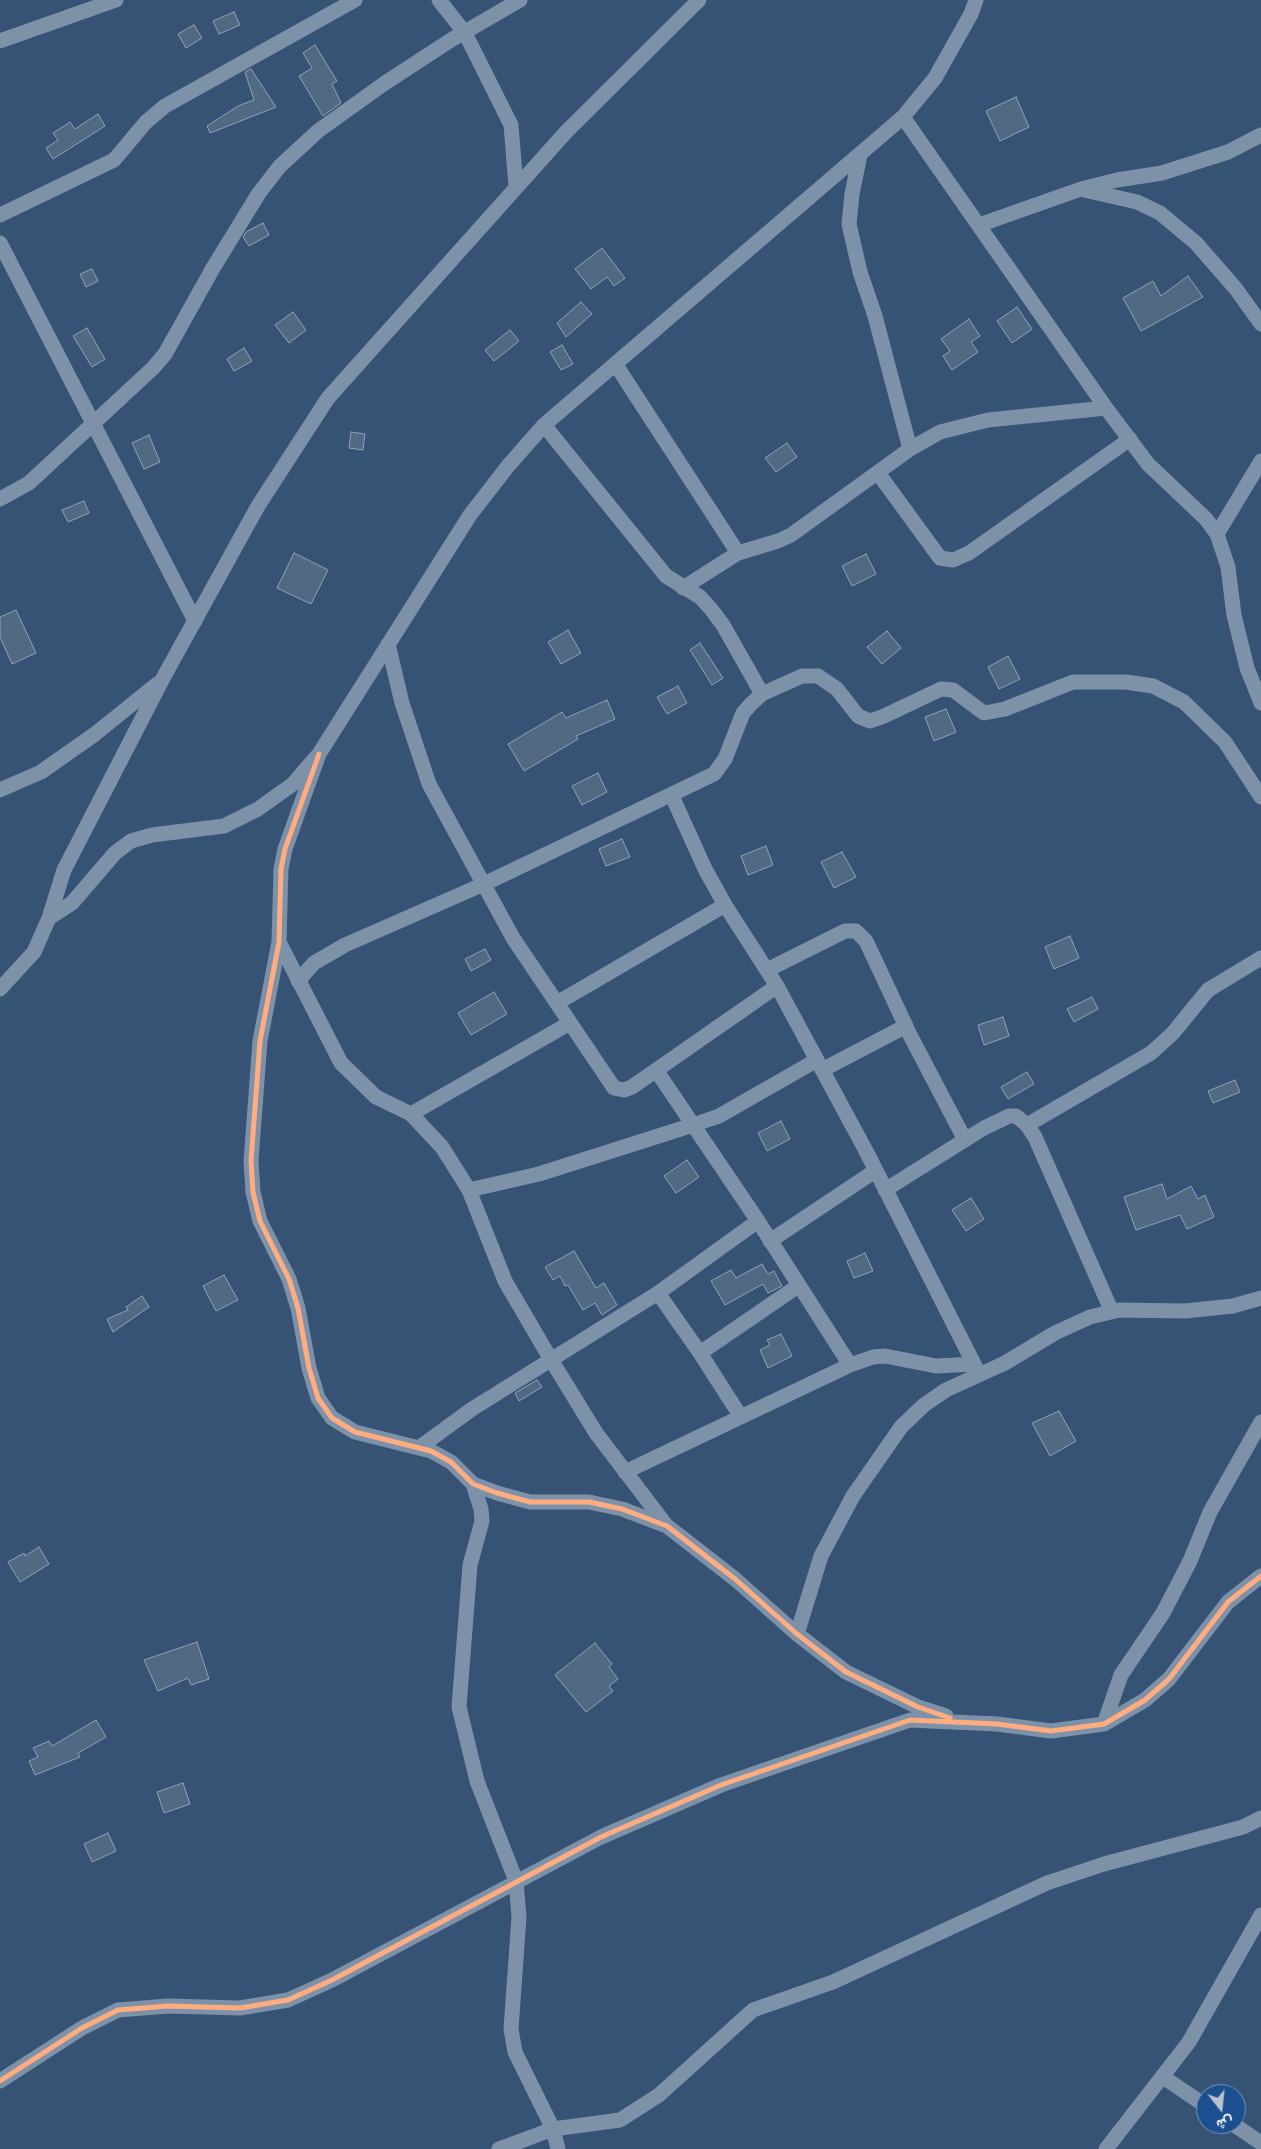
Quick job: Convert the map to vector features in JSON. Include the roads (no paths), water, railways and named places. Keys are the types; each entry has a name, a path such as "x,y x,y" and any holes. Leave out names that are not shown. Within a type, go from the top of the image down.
{"street":[{"path":"0,41 116,0"},
{"path":"0,215 114,160 146,122 165,106 355,0"},
{"path":"439,0 465,32 511,125 516,187"},
{"path":"0,499 29,482 142,379 165,354 213,268 259,193 280,166 318,131 385,83 465,32 520,0"},
{"path":"0,989 34,952 49,918 64,870 162,680 258,506 328,398 566,132 699,0"},
{"path":"49,918 72,903 115,853 131,841 152,835 224,826 258,809 293,784 319,754 470,515 508,466 544,425 903,117 935,78 971,14 976,0"},
{"path":"903,117 1106,408 1148,464 1206,519 1217,534 1228,567 1234,615 1247,668 1261,703"},
{"path":"979,224 1081,189 1117,180 1162,173 1228,152 1261,135"},
{"path":"860,155 852,194 849,224 860,272 875,316 910,449"},
{"path":"1081,189 1138,202 1160,213 1196,243 1236,289 1261,324"},
{"path":"0,244 195,621"},
{"path":"616,365 738,553"},
{"path":"683,588 738,553 778,541 791,535 910,449 940,432 988,420 1106,408"},
{"path":"544,425 666,576 700,598 711,609 762,694"},
{"path":"878,473 940,558 953,560 969,553 1130,439"},
{"path":"1217,534 1261,461"},
{"path":"388,644 402,703 429,784 513,938 614,1088 624,1090 632,1087 777,986"},
{"path":"298,982 314,963 344,946 484,884 672,796 714,774 725,759 743,713 762,694 802,676 818,676 837,689 858,716 870,720 882,718 941,689 953,690 984,713 1004,709 1073,682 1126,682 1153,686 1184,702 1225,742 1261,797"},
{"path":"0,790 41,772 95,734 162,680"},
{"path":"319,754 285,849 281,869 280,942 260,1041 251,1161 253,1192 260,1221 289,1278 298,1308 318,1398 332,1418 355,1432 420,1447 451,1462 473,1484 497,1493 530,1502 589,1502 622,1508 667,1526"},
{"path":"672,796 705,870 777,986 885,1190 976,1369"},
{"path":"557,1003 725,905"},
{"path":"766,970 844,931 856,931 866,941 906,1026 965,1140"},
{"path":"280,942 298,982 341,1064 376,1097 411,1114 442,1147 469,1190 505,1281 550,1358 596,1433 667,1526 735,1579 796,1634 846,1672 918,1707 962,1722"},
{"path":"1027,1125 1151,1053 1173,1033 1208,990 1261,958"},
{"path":"411,1114 570,1023"},
{"path":"469,1190 539,1174 719,1116 819,1065 906,1026"},
{"path":"656,1070 758,1221 850,1365"},
{"path":"885,1190 965,1140 1009,1116 1016,1116 1027,1125 1057,1184 1112,1312"},
{"path":"770,1241 875,1171"},
{"path":"420,1447 472,1409 507,1388 550,1358 658,1293 758,1221"},
{"path":"700,1353 798,1286"},
{"path":"658,1293 700,1353 741,1417"},
{"path":"625,1472 850,1365 873,1357 885,1356 936,1366 976,1369 1005,1363 1056,1333 1090,1317 1112,1312 1185,1310 1233,1306 1261,1298"},
{"path":"796,1634 821,1556 853,1496 901,1427 924,1405 976,1369"},
{"path":"1104,1724 1122,1675 1163,1613 1190,1561 1210,1512 1261,1422"},
{"path":"473,1484 481,1509 482,1521 470,1564 459,1708 477,1781 516,1881 519,1917 511,2029 515,2052 553,2129 558,2149"},
{"path":"0,2081 82,2028 118,2010 168,2006 240,2008 288,2000 332,1980 601,1837 720,1785 910,1720 962,1722 1051,1731 1104,1724 1145,1700 1170,1679 1228,1602 1261,1576"},
{"path":"499,2149 553,2129 620,2120 659,2095 753,2010 833,1982 1047,1883 1104,1864 1243,1827 1261,1818"},
{"path":"1106,2149 1189,2042 1261,1915"},
{"path":"1162,2077 1196,2099"},
{"path":"1246,2133 1261,2143"}]}
